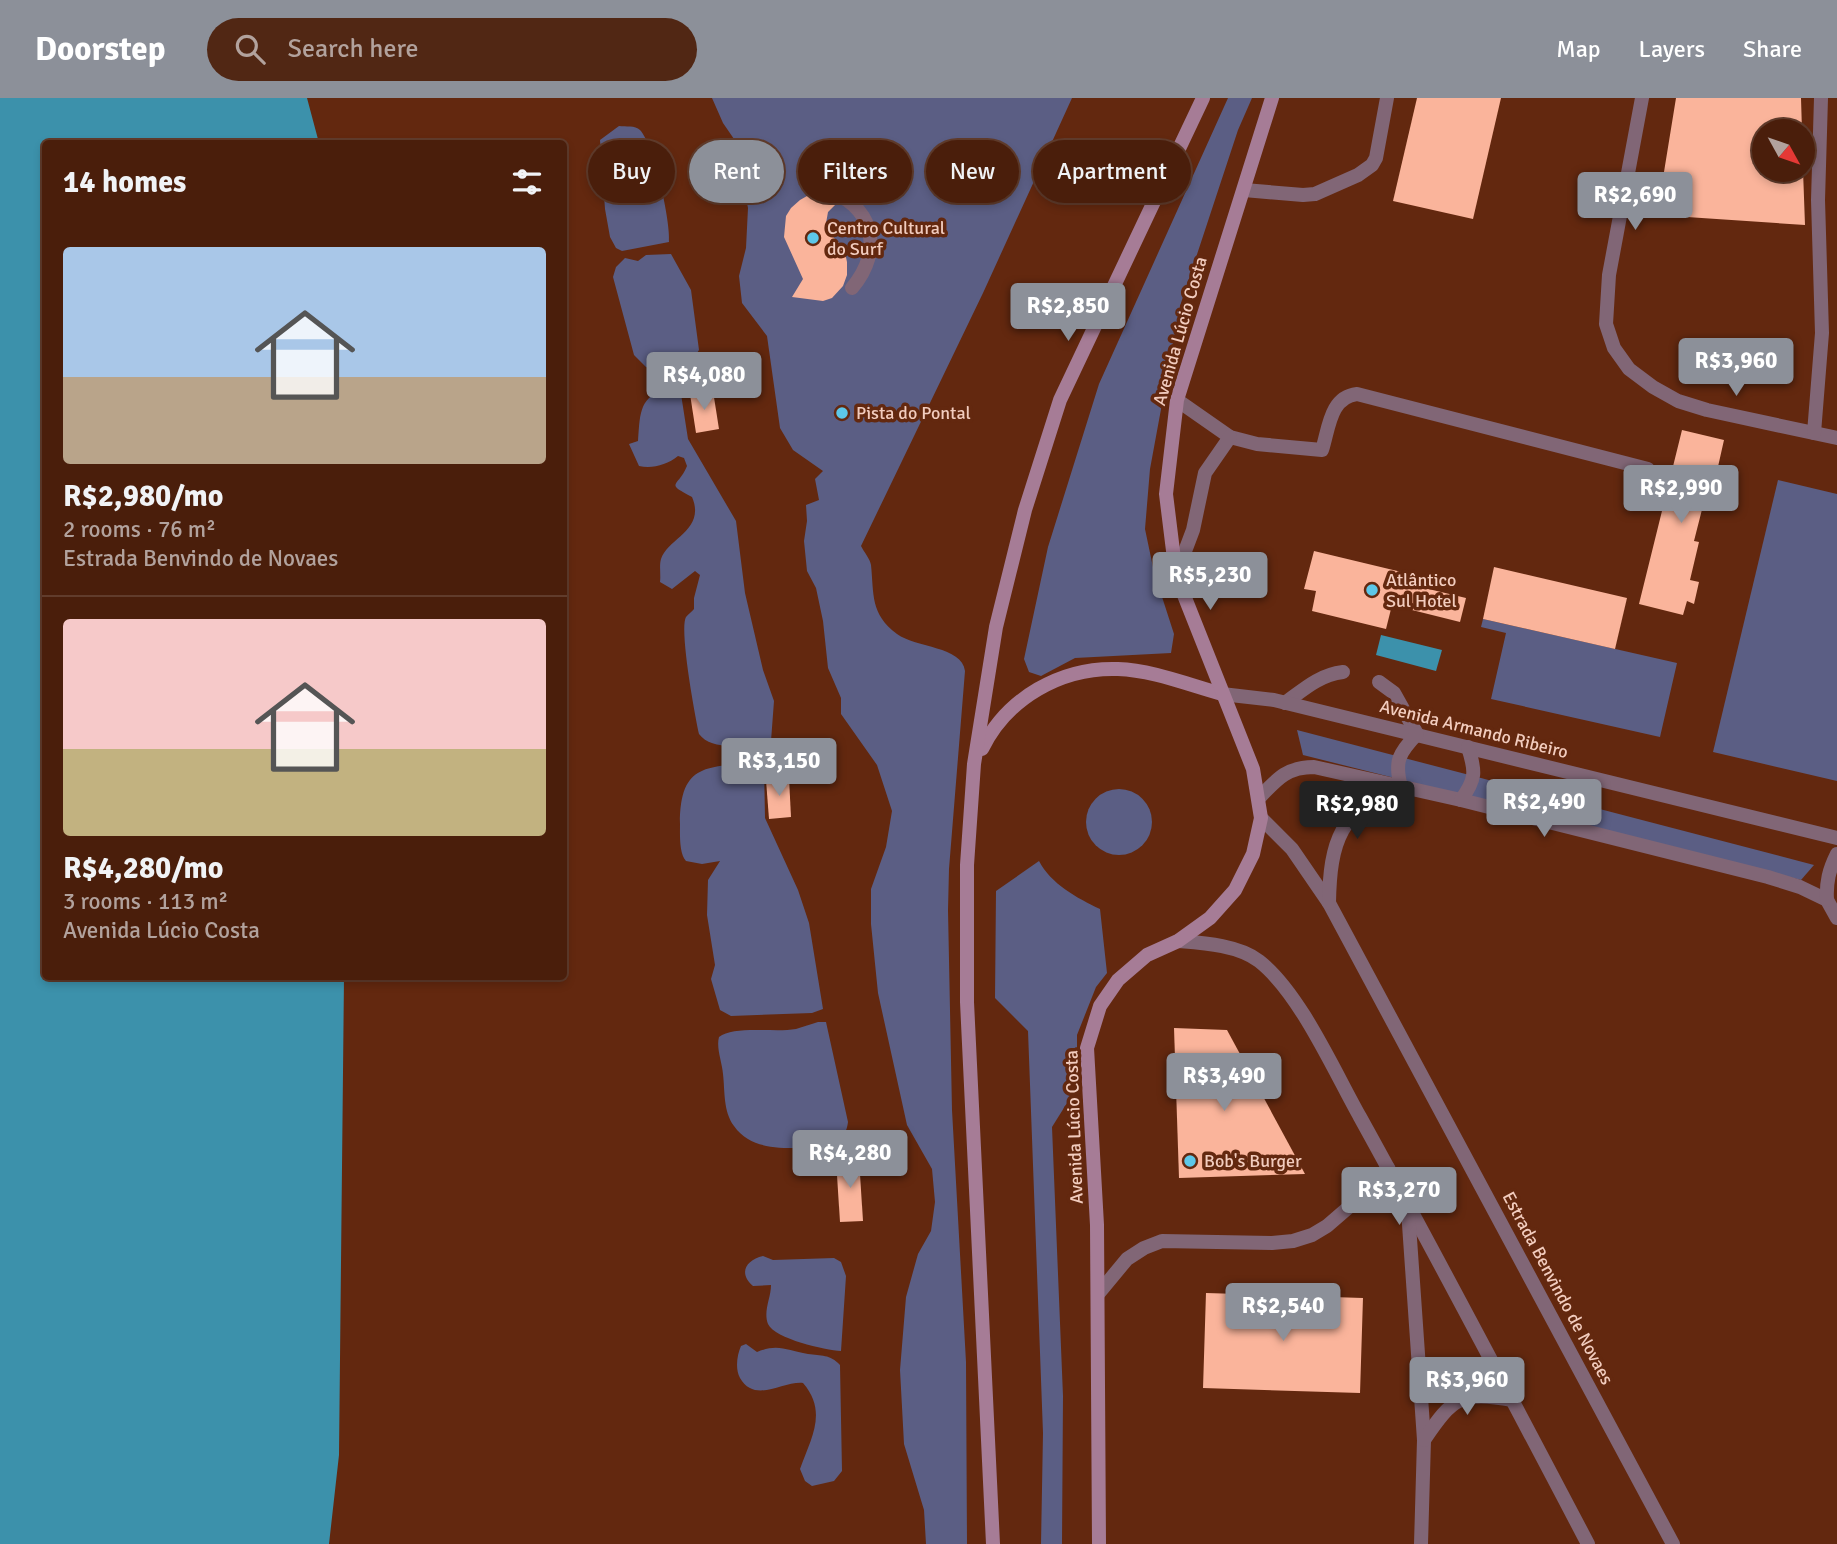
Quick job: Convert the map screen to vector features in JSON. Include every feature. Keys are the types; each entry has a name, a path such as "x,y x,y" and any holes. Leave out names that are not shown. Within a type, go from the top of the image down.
{"main road":[{"path":"993,1544 967,1002 967,865 974,764 996,627 1025,510 1060,400 1203,98"},
{"name":"Avenida Lúcio Costa","path":"1099,1544 1097,1225 1087,1048 1100,1006 1118,980 1147,955 1178,941 1210,918 1236,890 1253,854 1262,818 1253,769 1176,575 1166,494 1177,400 1272,98"},
{"path":"974,764 991,730 1011,707 1039,688 1082,670 1120,669 1222,694"}],"street":[{"path":"1244,190 1315,194 1358,175 1372,165 1379,151 1387,98"},
{"path":"1642,98 1609,275 1606,324 1615,348 1629,369 1678,401 1707,410 1837,438"},
{"path":"1814,433 1822,333 1818,200 1821,98"},
{"path":"851,203 859,210 870,236 870,259 866,270 852,288"},
{"path":"1177,400 1230,437 1257,444 1322,450 1335,405 1344,397 1357,394 1648,470"},
{"path":"1176,575 1193,530 1205,473 1230,437"},
{"path":"1285,703 1318,678 1343,672"},
{"path":"1379,682 1394,693 1417,734 1403,748 1398,760 1397,771 1401,787"},
{"name":"Avenida Armando Ribeiro","path":"1222,694 1285,703 1837,838"},
{"path":"1461,800 1474,777 1474,764 1468,747"},
{"path":"1260,797 1284,774 1298,767 1314,767 1461,800 1768,877 1800,887 1827,900"},
{"path":"1329,902 1334,847 1344,828 1359,809 1377,796 1401,787"},
{"name":"Estrada Benvindo de Novaes","path":"1262,818 1292,849 1329,902 1673,1544"},
{"path":"1837,854 1826,884 1827,900 1837,918"},
{"path":"1178,941 1217,944 1258,960 1282,985 1302,1014 1388,1168 1588,1544"},
{"path":"1098,1294 1127,1259 1162,1241 1272,1242 1293,1241 1312,1235 1327,1226 1364,1194 1388,1168"},
{"path":"1408,1206 1424,1440 1421,1544"},
{"path":"1424,1440 1442,1414 1456,1402 1471,1396 1513,1401"}],"shaded area":[{"path":"0,98 307,98 318,140 42,140 42,980 344,980 339,1455 329,1544 0,1544"},
{"path":"712,98 1072,98 1053,140 1033,140 1033,183 861,546 871,565 873,594 882,619 905,639 956,657 965,671 948,910 952,1110 966,1362 967,1544 926,1544 924,1510 904,1444 900,1370 906,1297 918,1254 931,1231 935,1202 932,1169 907,1125 878,993 871,924 871,889 886,847 892,811 877,765 841,714 841,698 828,668 816,588 807,571 804,541 806,505 819,500 815,479 823,471 793,450 780,428 767,336 742,303 739,276 746,248 747,203 784,203 784,140 734,140"},
{"path":"1228,98 1252,98 1238,130 1180,306 1150,469 1145,529 1154,572 1174,634 1171,653 1075,658 1041,676 1029,672 1024,659 1048,547 1099,384 1181,203 1191,203 1191,180"},
{"path":"619,126 638,128 646,140 600,140"},
{"path":"605,203 664,203 669,242 622,251 616,248 610,237"},
{"path":"671,254 691,290 699,350 689,365 677,365 668,373 661,373 646,367 634,355 613,277 616,267 625,258 638,261 646,255"},
{"path":"664,391 681,394 688,439 736,521 745,593 763,670 774,701 771,741 723,745 713,744 699,734 688,673 684,625 686,617 694,609 700,575 695,571 672,589 660,582 661,559 694,518 692,497 676,486 687,466 684,458 678,456 659,466 639,466 629,444 638,441 640,417 645,403"},
{"path":"1778,480 1837,494 1837,781 1713,752"},
{"path":"1483,619 1677,663 1660,737 1491,699 1506,633 1481,627"},
{"path":"1381,635 1442,650 1436,671 1376,655"},
{"path":"1297,730 1814,865 1801,880 1303,755"},
{"path":"759,762 764,766 765,818 798,890 809,923 823,1009 812,1013 731,1016 720,1010 711,979 715,965 707,915 708,880 720,861 702,864 686,861 681,849 681,803 692,778 712,768"},
{"path":"1119,789 1132,792 1142,799 1149,809 1152,822 1149,835 1142,845 1132,852 1119,855 1106,852 1096,845 1089,835 1086,822 1089,809 1096,799 1106,792"},
{"path":"1039,861 1050,877 1074,895 1100,909 1107,973 1096,987 1077,1035 1077,1087 1052,1127 1063,1396 1062,1544 1041,1544 1043,1433 1028,1031 995,998 996,891"},
{"path":"826,1022 848,1122 847,1129 835,1144 819,1148 765,1146 748,1139 734,1126 728,1114 719,1037 734,1031 787,1030"},
{"path":"763,1256 773,1260 834,1258 841,1262 846,1276 841,1351 790,1339 772,1329 766,1314 771,1285 753,1286 745,1272 748,1264"},
{"path":"746,1344 757,1352 777,1348 825,1356 840,1365 842,1471 834,1481 812,1486 805,1481 800,1469 812,1436 816,1415 815,1404 803,1383 770,1390 746,1386 738,1374 737,1366 741,1346"}],"building":[{"path":"1417,98 1501,98 1473,219 1393,201"},
{"path":"1676,98 1801,98 1802,119 1752,119 1752,182 1803,182 1805,225 1657,215"},
{"path":"798,202 837,203 828,212 825,229 844,248 847,275 843,286 832,298 823,301 792,297 803,279 784,237 786,216"},
{"path":"713,391 719,429 696,433 690,394"},
{"path":"1682,430 1724,440 1715,480 1710,478 1694,541 1699,542 1690,580 1699,582 1694,604 1687,601 1683,615 1639,604"},
{"name":"Atlântico Sul Hotel","path":"1314,551 1414,575 1412,585 1466,598 1460,622 1392,605 1386,629 1312,611 1316,591 1304,589"},
{"path":"1494,567 1627,598 1615,649 1483,619"},
{"path":"789,778 791,817 769,819 766,780"},
{"path":"1174,1028 1227,1030 1305,1174 1179,1178"},
{"path":"859,1159 863,1221 840,1222 836,1160"},
{"path":"1206,1293 1363,1298 1360,1393 1203,1388"}],"place":[{"name":"Centro Cultural do Surf","path":"813,238"},
{"name":"Pista do Pontal","path":"842,413"},
{"name":"Atlântico Sul Hotel","path":"1372,590"},
{"name":"Bob's Burger","path":"1190,1161"}]}
